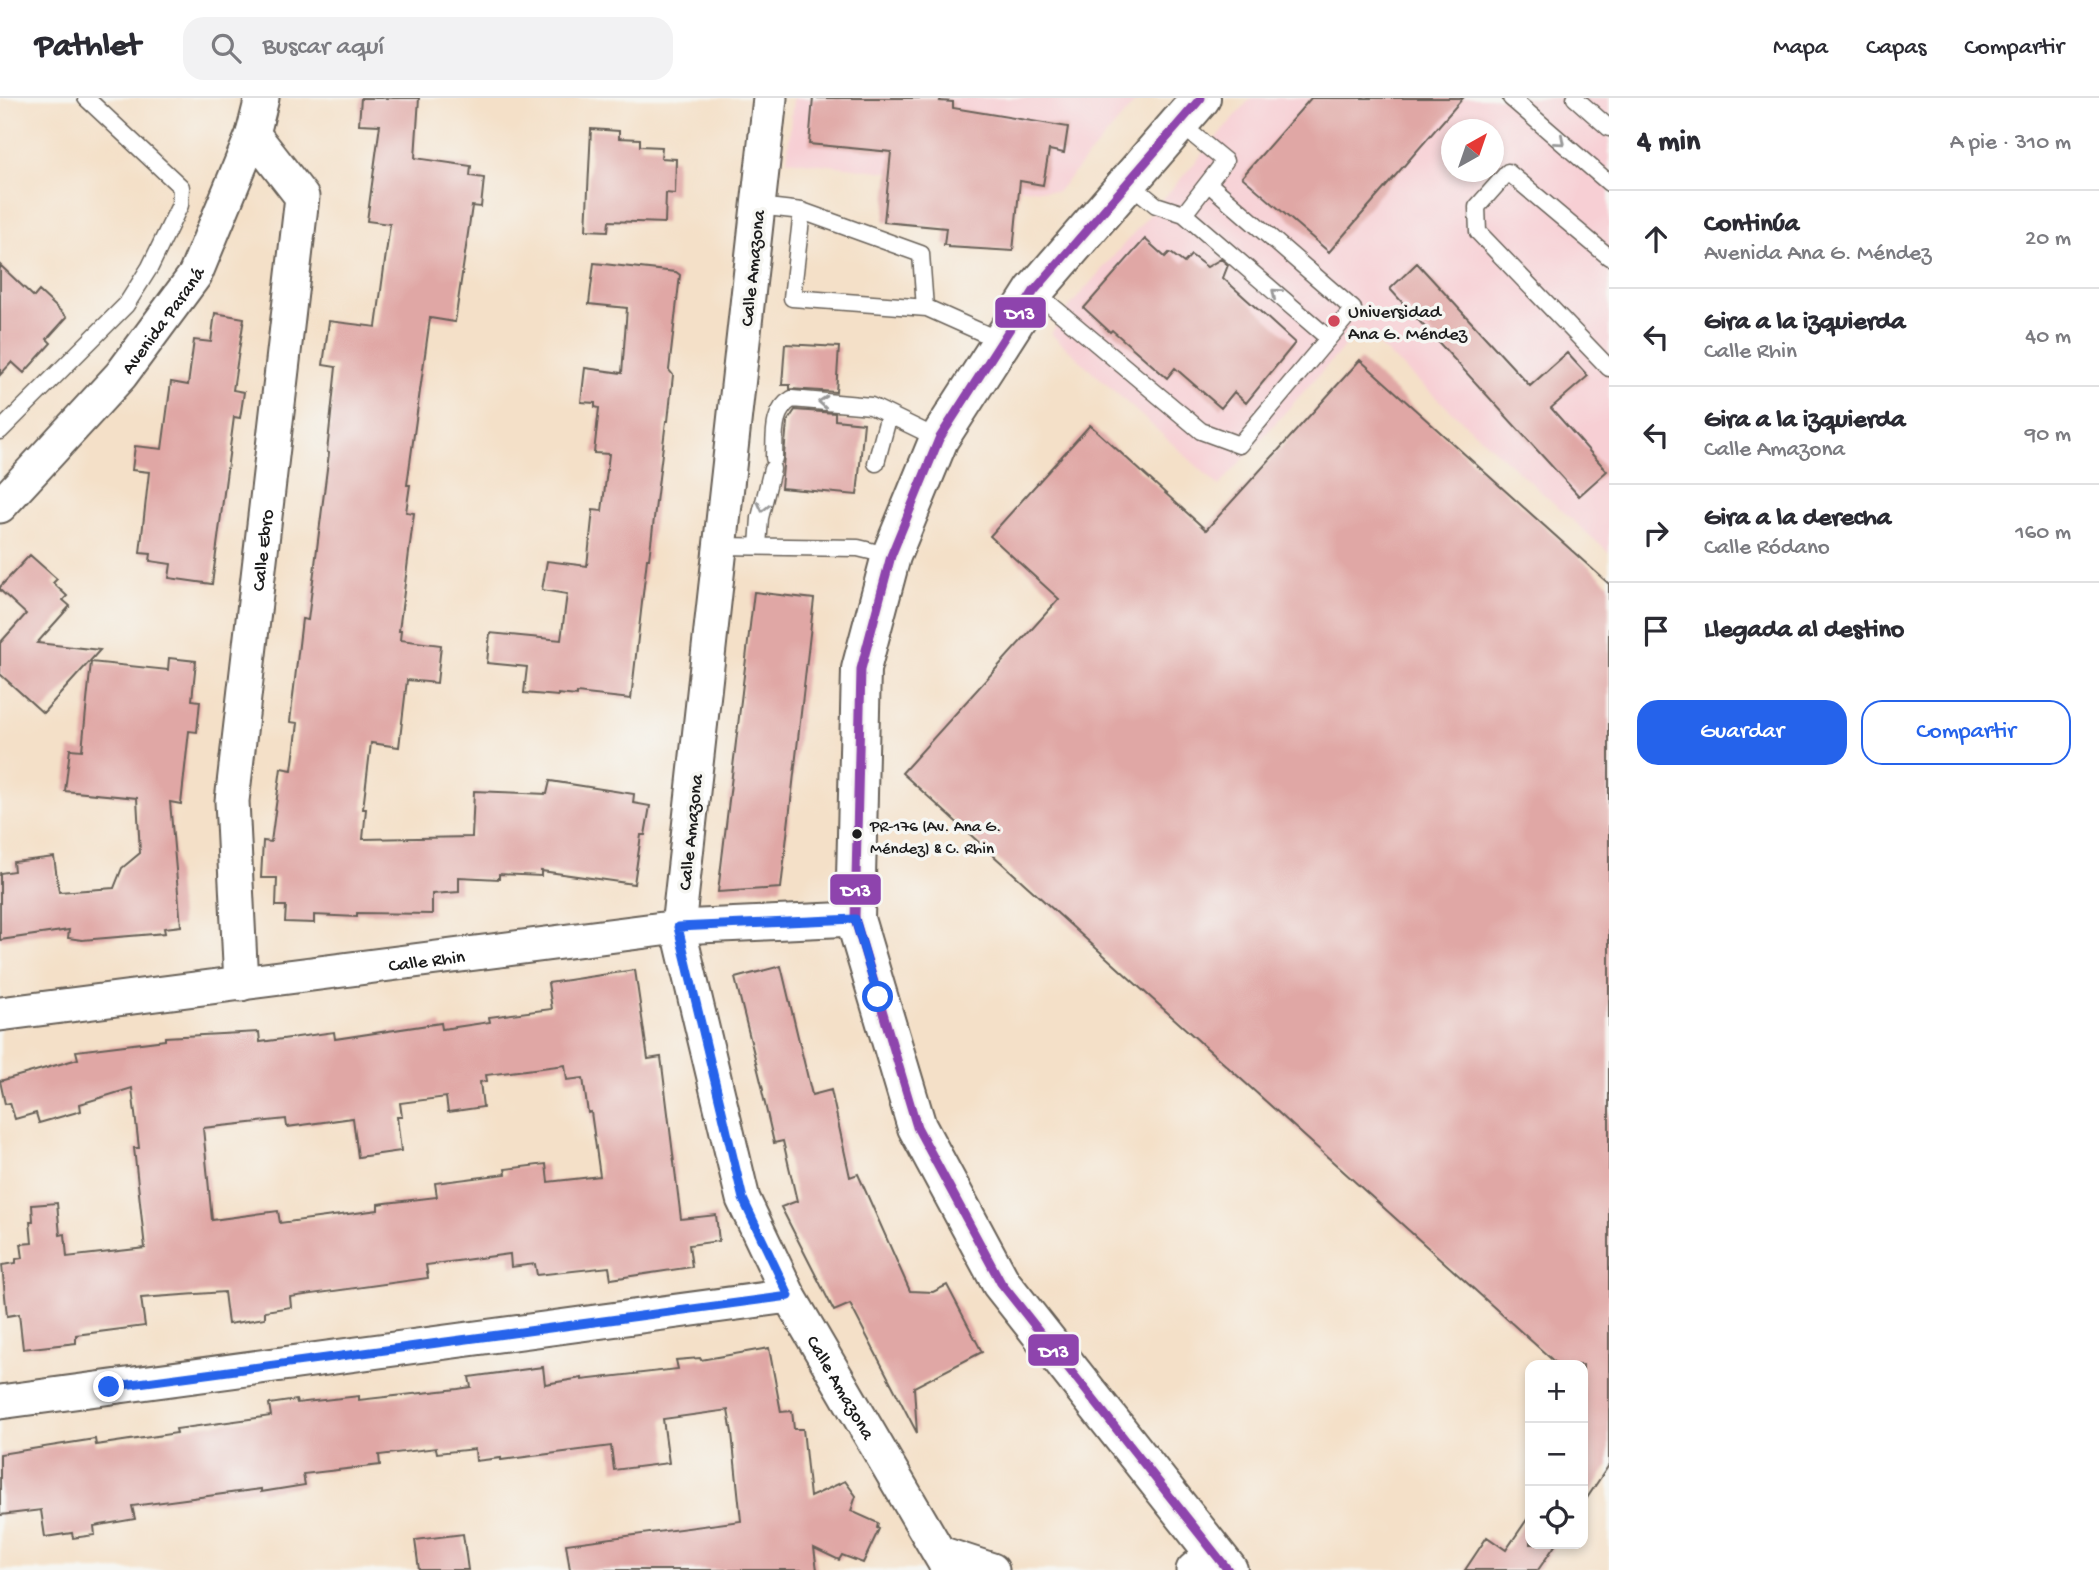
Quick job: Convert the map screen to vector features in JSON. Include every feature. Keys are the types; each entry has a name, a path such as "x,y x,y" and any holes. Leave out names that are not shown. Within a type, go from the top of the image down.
{"main road":[{"path":"1190,111 1034,291 939,439 891,556 861,669 855,919 916,1127 1000,1283 1212,1564"}],"street":[{"name":"Avenida Paraná","path":"5,490 121,375 195,275 253,134 262,98"},
{"name":"Calle Amazona","path":"770,98 678,927 743,1199 789,1296 944,1562"},
{"name":"Calle Ebro","path":"240,984 232,801 302,197 253,134"},
{"name":"Calle Rhin","path":"0,1014 678,927 855,919"},
{"path":"0,1402 789,1296"},
{"path":"944,1562 992,1570"}],"lane":[{"path":"0,431 126,305 150,267 180,205 181,187 86,98"},
{"path":"1511,98 1609,183"},
{"path":"1575,98 1609,128"},
{"path":"1184,214 1225,161 1190,111"},
{"path":"1609,257 1508,172 1477,207 1478,232 1609,368"},
{"path":"1129,183 1156,205 1184,214 1327,337"},
{"path":"1034,291 1201,431 1239,445 1353,309 1209,184"},
{"path":"758,206 802,211 921,254 925,308"},
{"path":"802,211 792,298 925,308 1001,341"},
{"path":"758,546 760,518 773,464 777,415 780,408 792,399 871,406 939,439"},
{"path":"876,463 889,415"},
{"path":"720,546 858,548 891,556"}],"shaded area":[{"path":"793,98 1139,98 1057,192 787,160"},
{"name":"Universidad Ana G. Méndez","path":"1251,98 1609,98 1609,553 1360,329 1219,486 1051,334 1063,314"}],"building":[{"path":"361,98 419,98 415,158 471,166 470,176 484,178 481,207 472,206 455,322 430,318 407,485 410,485 406,512 414,513 400,640 441,645 437,683 407,680 399,747 371,743 363,809 366,809 363,839 472,837 474,791 547,794 550,781 634,794 633,803 650,806 645,835 641,835 634,884 541,871 541,876 499,874 499,879 459,877 459,892 432,894 432,914 357,913 357,917 314,915 314,923 285,922 286,906 276,906 277,878 261,878 263,841 271,842 281,768 292,770 298,723 290,722 302,619 308,620 329,453 336,367 323,365 329,321 376,327 390,224 367,221 380,125 359,124"},
{"path":"813,98 941,98 940,101 953,102 953,108 1068,127 1064,153 1049,150 1043,185 1020,181 1013,251 948,247 944,245 946,228 884,222 891,152 809,144"},
{"path":"1311,98 1463,98 1445,119 1441,119 1441,123 1329,252 1242,177"},
{"path":"591,129 619,131 619,138 640,139 640,146 662,147 661,158 676,159 675,194 666,193 665,223 609,221 608,231 586,230"},
{"path":"1145,239 1165,257 1169,253 1184,263 1191,255 1207,267 1221,259 1228,265 1223,278 1295,343 1246,403 1234,392 1221,408 1175,368 1167,378 1084,308"},
{"path":"594,263 676,272 680,275 669,370 673,375 668,421 647,559 631,699 577,693 577,696 558,696 524,693 527,667 487,663 490,633 561,640 567,594 542,590 547,561 587,566 593,510 602,511 609,454 594,453 599,408 595,407 595,403 581,402 585,368 622,373 627,308 589,304"},
{"path":"1417,263 1530,386 1567,353 1588,376 1551,408 1607,471 1579,496 1390,289"},
{"path":"0,265 34,297 39,291 67,317 47,339 51,343 24,373 12,362 0,375"},
{"path":"215,313 244,318 233,390 244,392 240,418 234,417 212,584 169,578 171,564 150,561 151,554 140,553 149,472 132,470 135,446 162,449 171,382 188,385 194,340 211,342"},
{"path":"785,344 839,347 836,392 790,389 790,385 782,385"},
{"path":"1360,360 1609,584 1609,1465 1588,1496 1588,1360 1552,1360 902,773 1059,599 990,536 1090,425 1206,530"},
{"path":"795,410 835,413 835,420 864,423 857,495 781,488 787,422"},
{"path":"30,555 57,579 53,583 67,596 63,600 70,606 37,643 100,650 43,713 0,674 0,643 26,614 0,587"},
{"path":"754,592 814,599 781,888 718,892"},
{"path":"169,658 196,661 192,700 200,701 197,732 189,731 181,804 170,802 181,926 164,928 165,933 82,940 68,938 69,930 0,940 0,873 14,871 13,862 54,857 59,892 114,888 122,868 140,853 137,798 65,791 70,749 82,750 91,662 168,670"},
{"path":"781,966 812,1095 831,1090 850,1177 858,1174 910,1291 933,1292 947,1285 982,1352 914,1387 917,1433 850,1304 834,1311 781,1207 797,1201 783,1141 774,1143 735,978"},
{"path":"635,970 648,1059 661,1057 681,1219 716,1215 719,1241 689,1245 692,1267 611,1279 609,1267 537,1275 535,1264 511,1267 510,1254 426,1265 428,1278 290,1297 291,1307 265,1311 265,1318 228,1324 224,1292 141,1298 145,1326 76,1335 76,1343 23,1349 19,1314 7,1316 2,1265 16,1263 16,1259 23,1258 21,1244 32,1243 32,1205 57,1203 60,1235 65,1234 67,1257 145,1248 134,1148 139,1148 132,1088 80,1104 81,1111 39,1123 36,1113 15,1119 10,1103 5,1104 0,1081 78,1059 76,1051 165,1040 165,1037 259,1032 260,1042 334,1032 335,1039 441,1023 442,1029 490,1022 489,1017 552,1009 548,983","holes":["565,1065 567,1080 583,1078 600,1176 548,1182 546,1164 505,1169 506,1174 435,1183 437,1197 378,1204 378,1210 280,1223 278,1211 212,1220 203,1128 286,1119 287,1127 353,1118 358,1157 401,1151 397,1117 402,1117 400,1103 446,1097 448,1112 483,1107 480,1082 487,1081 486,1075"]},
{"path":"769,1348 781,1412 792,1411 794,1429 803,1429 810,1497 845,1481 856,1496 851,1511 878,1523 879,1529 863,1563 842,1555 839,1560 814,1548 817,1570 570,1570 566,1544 741,1521 728,1410 663,1419 669,1463 614,1470 611,1446 476,1461 475,1449 437,1453 436,1448 379,1455 380,1465 303,1474 305,1485 132,1506 135,1519 94,1526 95,1535 73,1538 72,1533 45,1537 41,1510 0,1515 0,1454 95,1439 96,1445 177,1433 176,1429 271,1416 269,1404 296,1400 297,1403 359,1396 359,1400 458,1389 471,1387 469,1377 543,1367 545,1384 582,1380 678,1369 676,1360 701,1360"},
{"path":"1525,1522 1525,1549 1553,1549 1538,1570 1465,1570 1487,1537 1506,1550"},
{"path":"463,1534 468,1570 419,1570 415,1540"}],"transit line":[{"name":"D13","path":"1201,98 1034,291 939,439 891,556 861,669 855,919 917,1127 1001,1283 1228,1570"}],"place":[{"name":"Universidad Ana G. Méndez","path":"1334,321"},
{"name":"PR-176 (Av. Ana G. Méndez) & C. Rhin","path":"857,834"}],"route":[{"path":"109,1387 789,1296 743,1199 678,927 855,919 878,997"}]}
